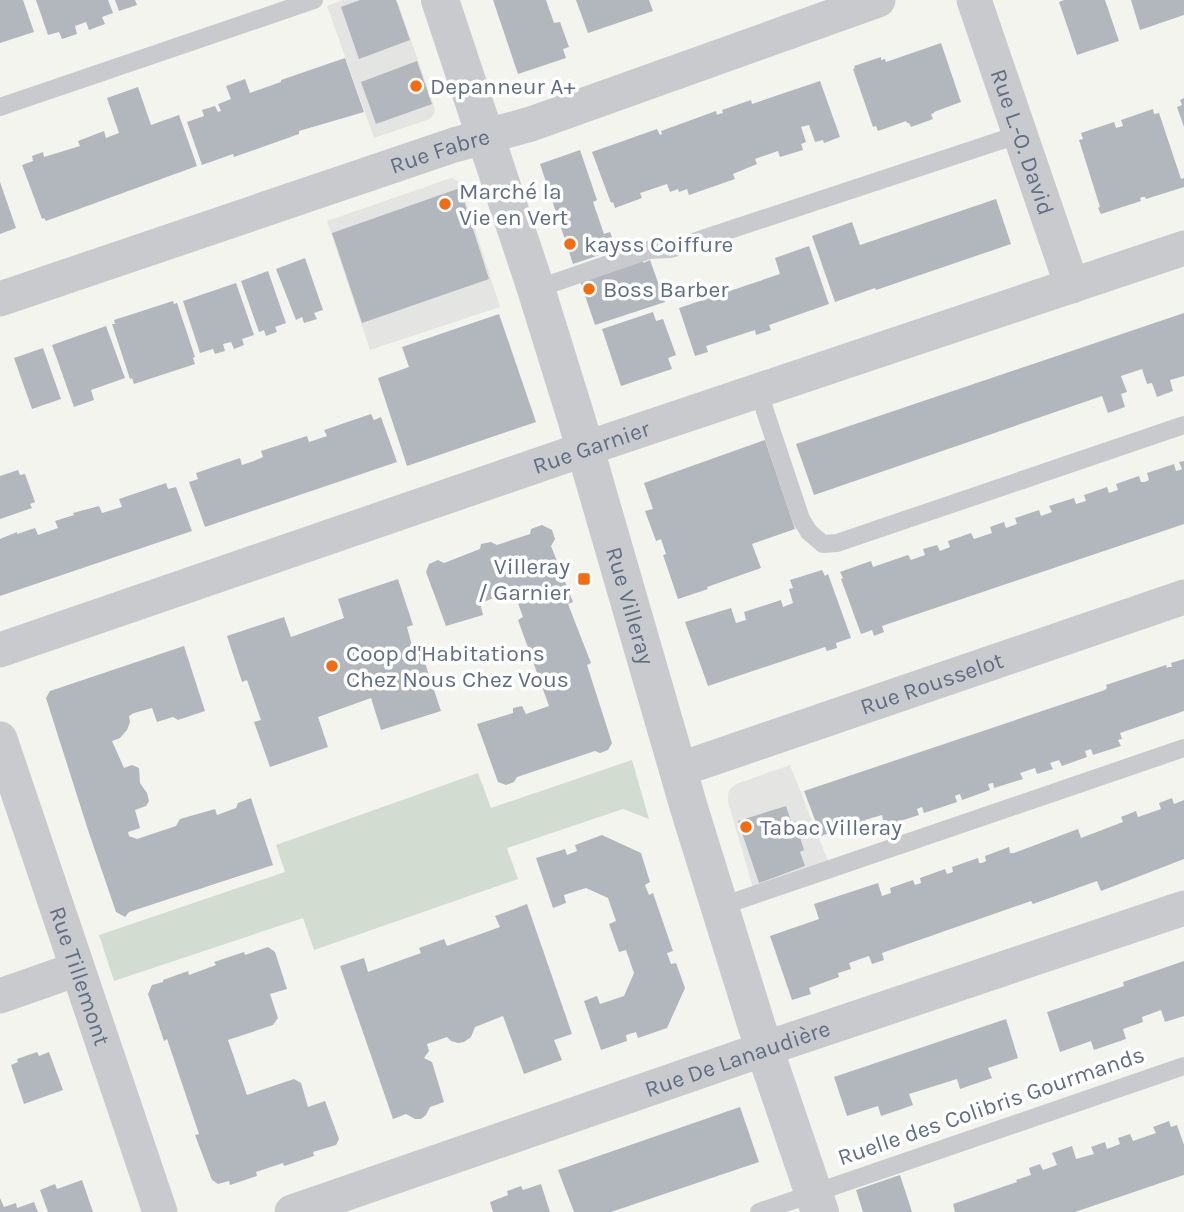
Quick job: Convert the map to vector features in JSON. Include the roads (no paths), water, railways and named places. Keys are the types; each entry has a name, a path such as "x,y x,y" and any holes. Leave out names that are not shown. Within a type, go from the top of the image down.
{"street":[{"name":"Rue Villeray","path":"439,0 536,289 719,907 817,1203"},
{"name":"Rue Fabre","path":"0,299 416,158 531,124 878,0"},
{"name":"Rue L.-O. David","path":"974,0 1072,286"},
{"name":"Rue Garnier","path":"0,650 758,390 1184,248"},
{"name":"Rue Rousselot","path":"678,770 1184,597"},
{"name":"Rue Tillemont","path":"0,739 160,1212"},
{"name":"Rue De Lanaudière","path":"292,1212 1184,908"},
{"path":"0,996 77,969"}],"lane":[{"path":"0,107 314,0"},
{"path":"536,289 649,250 681,246 1020,134"},
{"path":"758,390 801,519 809,532 822,544 837,542 1184,425"},
{"path":"719,907 1184,748"},
{"name":"Ruelle des Colibris Gourmands","path":"759,1212 817,1203 846,1181 1184,1066"}],"place":[{"name":"Depanneur A+","path":"416,86"},
{"name":"Marché la Vie en Vert","path":"445,204"},
{"name":"kayss Coiffure","path":"570,244"},
{"name":"Boss Barber","path":"589,289"},
{"name":"Villeray / Garnier","path":"584,579"},
{"name":"Coop d'Habitations Chez Nous Chez Vous","path":"332,666"},
{"name":"Tabac Villeray","path":"746,827"}]}
